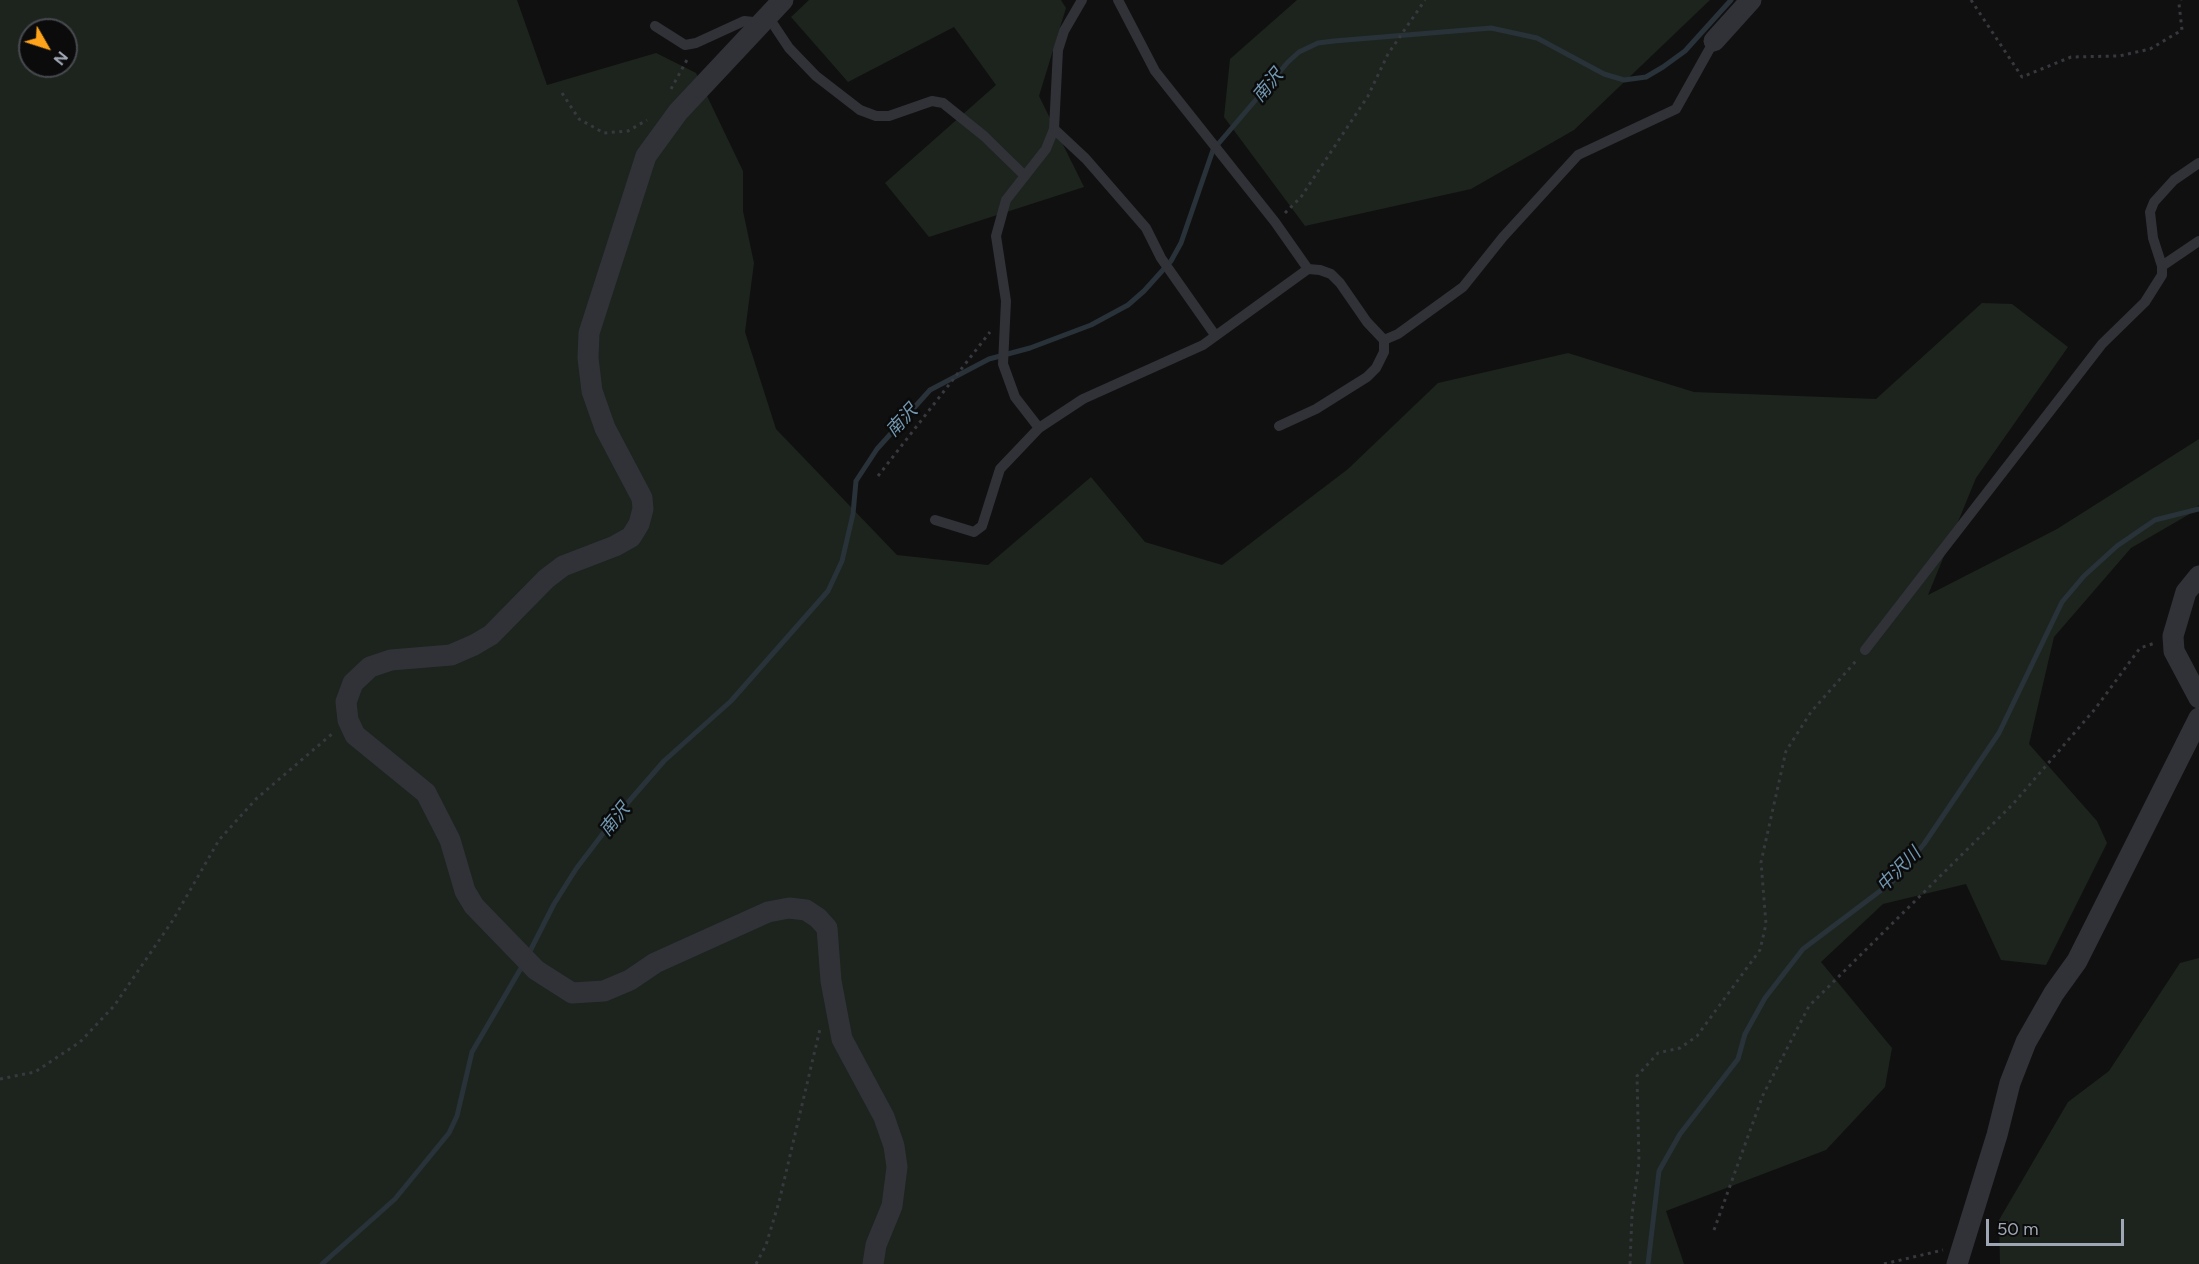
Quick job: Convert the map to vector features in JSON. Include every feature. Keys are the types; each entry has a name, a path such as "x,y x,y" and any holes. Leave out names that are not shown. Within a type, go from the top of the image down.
{"street":[{"path":"783,0 678,112 646,156 589,333 588,358 592,391 605,428 642,498 643,509 639,524 631,537 563,566 546,579 491,634 474,645 451,655 391,660 370,667 353,683 346,702 348,720 355,735 426,793 450,840 465,891 474,906 536,970 572,993 604,991 630,980 655,963 768,912 789,908 806,910 818,918 827,928 831,981 842,1039 884,1117 894,1146 897,1167 892,1206 876,1245 873,1264"},
{"path":"1714,41 1751,0"},
{"path":"2199,576 2186,592 2173,636 2174,651 2199,698"},
{"path":"1959,1257 2010,1083 2026,1041 2054,993 2077,961 2199,718"}],"lane":[{"path":"1039,428 1024,411 1005,375 1003,352 1005,301 996,236 1006,200 1046,149 1054,129 1058,50 1064,31 1082,0"},
{"path":"1118,0 1155,71 1275,222 1308,269 1331,274 1367,322 1384,340 1384,352 1376,368 1367,376 1316,409 1279,426"},
{"path":"655,26 684,45 696,43 744,21 762,21 773,24 789,48 816,76 860,110 876,116 889,116 932,101 943,103 984,136 1024,176"},
{"path":"1384,340 1398,334 1463,287 1503,237 1578,155 1676,109 1714,41"},
{"path":"1054,129 1086,159 1146,228 1161,258 1215,335"},
{"path":"1865,650 2102,344 2145,302 2162,275 2162,266 2153,238 2150,213 2154,202 2174,180 2199,164"},
{"path":"2162,266 2199,241"},
{"path":"935,520 974,532 982,526 1000,468 1039,428 1083,399 1203,345 1308,269"}],"path":[{"path":"1275,222 1301,197 1368,96 1388,54 1425,0"},
{"path":"1971,0 2022,77 2071,57 2119,56 2150,49 2182,30 2179,4 2181,0"},
{"path":"668,95 696,43"},
{"path":"562,93 579,119 604,133 628,130 650,117"},
{"path":"878,476 994,327 1005,301"},
{"path":"1714,1230 1763,1095 1809,1006 2013,804 2095,709 2140,648 2173,636"},
{"path":"1630,1264 1632,1215 1639,1162 1637,1076 1658,1053 1680,1048 1697,1036 1760,950 1766,924 1761,862 1786,751 1811,712 1865,650"},
{"path":"0,1079 35,1071 62,1056 80,1042 114,1006 173,920 219,840 256,799 348,720"},
{"path":"756,1264 766,1245 779,1202 822,1021"},
{"path":"1884,1264 1929,1251 1959,1257"}],"shaded area":[{"path":"0,0 517,0 547,85 656,53 696,73 743,171 743,211 754,263 745,332 776,429 897,555 988,565 1091,477 1145,542 1222,565 1348,469 1438,383 1568,353 1694,392 1876,399 1982,303 2012,304 2068,347 1976,478 1928,595 2057,529 2199,439 2199,505 2188,515 2131,548 2054,637 2029,744 2097,821 2107,843 2046,965 2001,960 1966,884 1883,904 1821,962 1892,1048 1885,1087 1826,1150 1666,1211 1684,1264 0,1264"},
{"path":"809,0 1061,0 1066,8 1039,96 1084,187 929,237 885,183 996,85 954,27 848,82 791,17"},
{"path":"1297,0 1710,0 1574,130 1471,189 1305,226 1224,117 1230,59"},
{"path":"2199,958 2199,1264 2000,1264 1999,1220 2068,1102 2109,1071 2180,963"}],"waterway":[{"name":"南沢","path":"528,955 554,904 576,869 617,815 664,761 731,701 828,591 842,561 853,514 856,481 877,449 930,390 989,359 1030,348 1091,325 1128,305 1144,291 1171,261 1181,243 1213,150 1299,52 1318,43 1491,28 1537,38 1604,74 1624,80 1646,77 1685,51 1731,0"},
{"name":"中沢川","path":"1648,1264 1659,1171 1680,1134 1738,1059 1745,1034 1765,998 1803,949 1892,882 1924,844 1999,733 2062,602 2084,576 2117,546 2155,520 2199,509"},
{"name":"南沢","path":"322,1264 395,1199 449,1133 457,1116 472,1052 524,963"}]}
